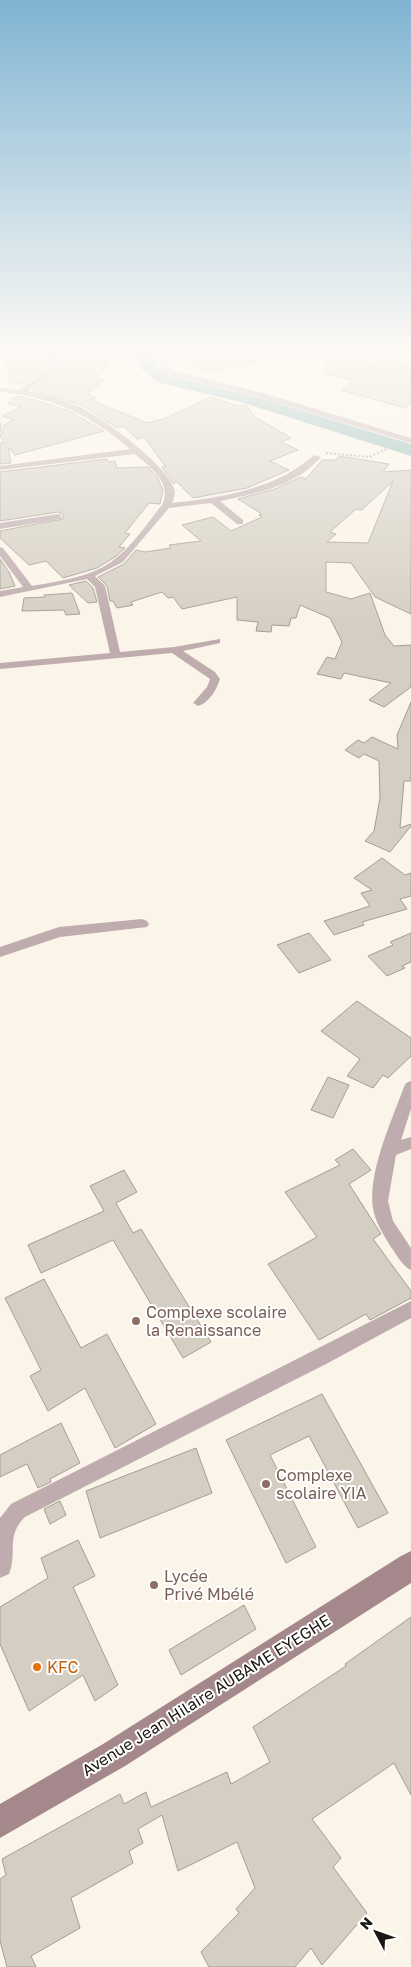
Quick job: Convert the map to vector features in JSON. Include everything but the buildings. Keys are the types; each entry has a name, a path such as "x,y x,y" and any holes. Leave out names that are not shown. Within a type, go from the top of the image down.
{"main road":[{"name":"Avenue Jean Hilaire AUBAME EYEGHE","path":"0,1822 114,1754 411,1566"}],"street":[{"path":"0,594 101,572 120,560 166,506 171,496 167,481 125,442"},
{"path":"0,468 136,451"},
{"path":"166,506 212,499 275,484 299,473 317,458"},
{"path":"212,499 240,522"},
{"path":"0,526 58,517"},
{"path":"1,553 29,588"},
{"path":"89,576 100,586 116,656"},
{"path":"0,666 174,650 216,641"},
{"path":"174,650 211,674 215,679 212,688 198,703"},
{"path":"0,952 59,932 142,924"},
{"path":"411,1087 391,1150 381,1190 381,1211 390,1230 411,1262"},
{"path":"391,1150 411,1142"},
{"path":"0,1568 2,1567 1,1550 10,1516 24,1506 305,1366 411,1308"}],"path":[{"path":"317,458 328,453 370,457 388,449"}],"water":[{"path":"366,442 404,442 411,444 411,456"}],"place":[{"name":"Complexe scolaire la Renaissance","path":"136,1321"},
{"name":"Complexe scolaire YIA","path":"266,1484"},
{"name":"Lycée Privé Mbélé","path":"154,1585"},
{"name":"KFC","path":"37,1667"}]}
